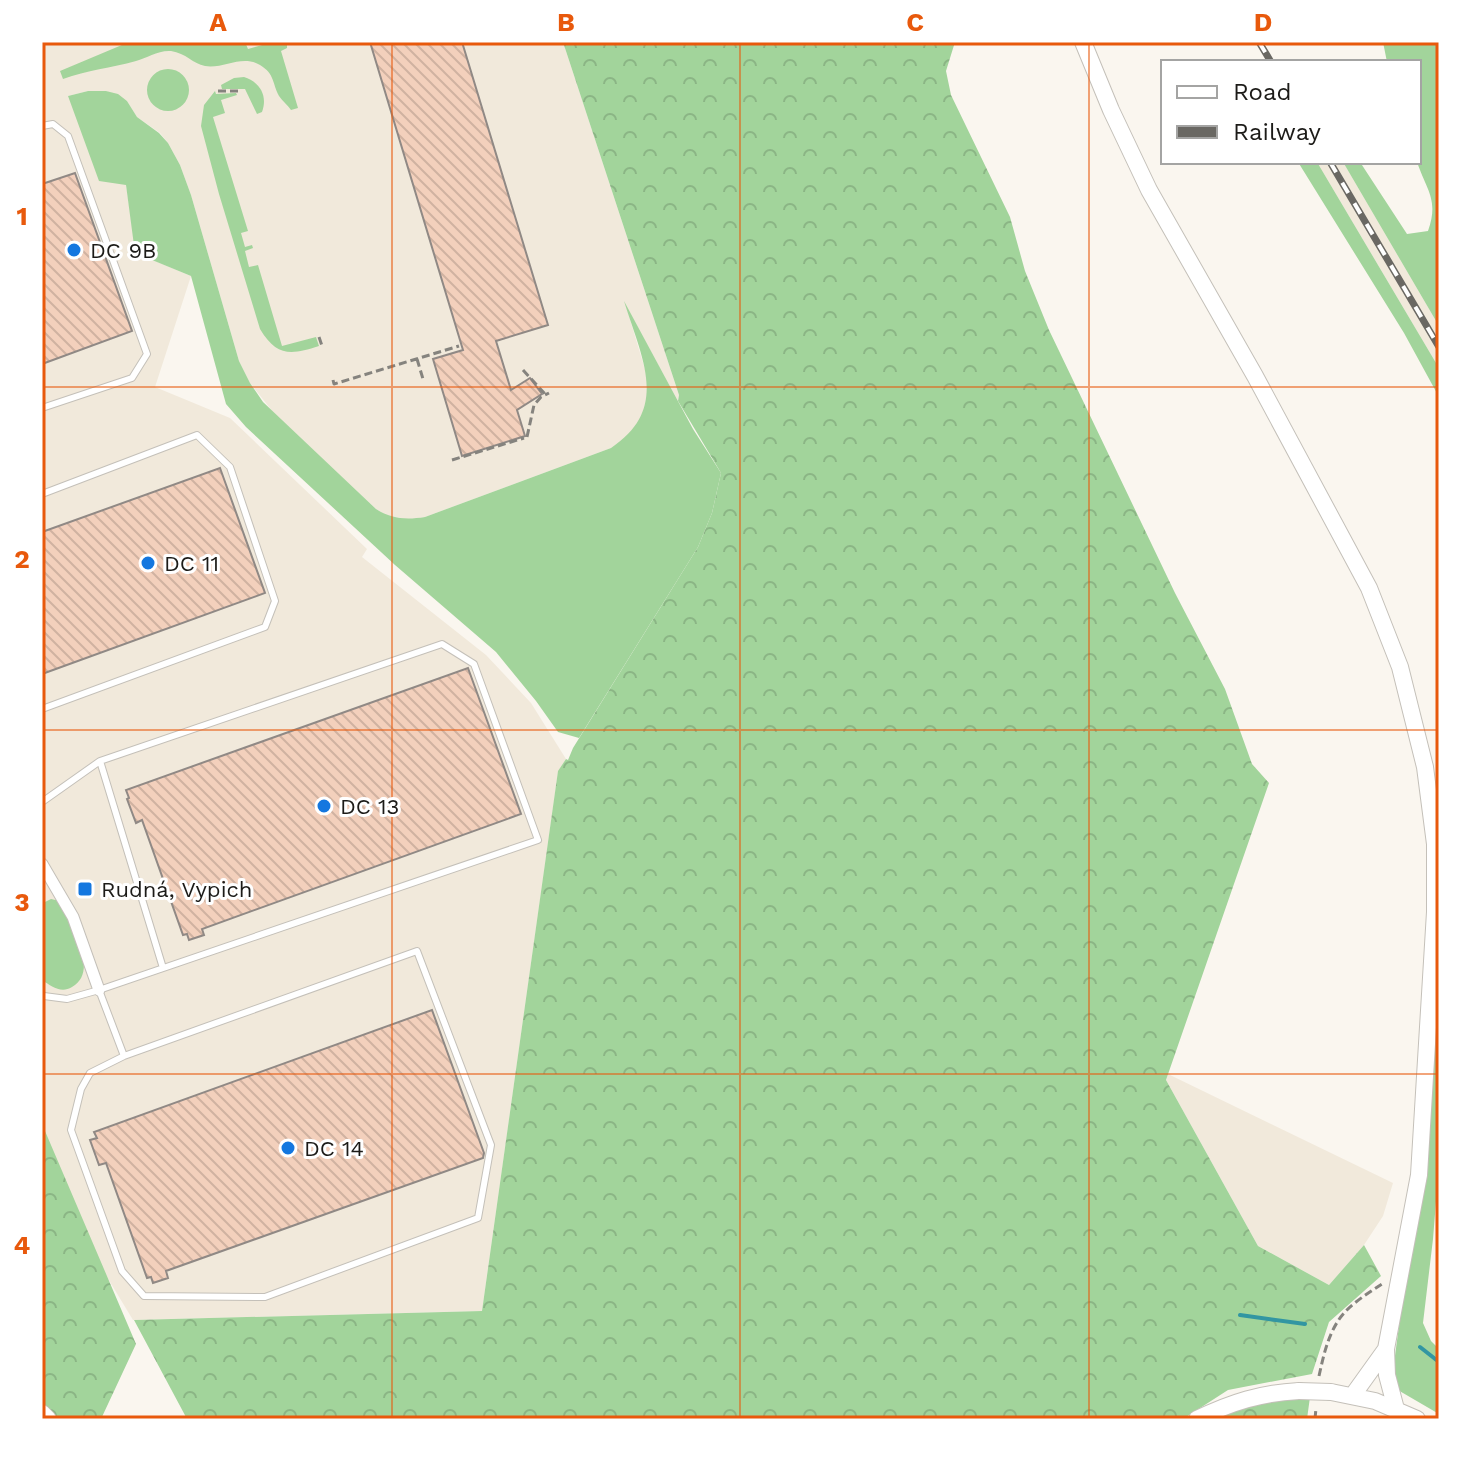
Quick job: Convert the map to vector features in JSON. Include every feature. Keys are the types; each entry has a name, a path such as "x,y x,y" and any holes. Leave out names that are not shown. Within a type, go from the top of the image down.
{"street":[{"path":"1083,42 1149,190 1255,376 1369,588 1400,667 1425,767 1435,844 1435,912 1419,1175 1386,1349 1387,1375 1396,1409"},
{"path":"44,874 73,917 99,990"},
{"path":"1353,1395 1386,1349"},
{"path":"1197,1419 1245,1399 1299,1391 1353,1395 1417,1419"},
{"path":"42,1413 48,1419"}],"lane":[{"path":"42,126 53,124 68,136 147,354 132,378 42,408"},
{"path":"42,494 197,435 230,467 275,601 265,627 42,709"},
{"path":"42,802 100,761 442,644 474,664 538,840 99,990 67,999 42,994"},
{"path":"100,761 163,968"},
{"path":"417,951 491,1145 478,1218 265,1297 144,1296 122,1271 71,1130 81,1089 90,1073 124,1056 417,951"},
{"path":"99,990 124,1056"}],"path":[{"path":"218,91 239,91"},
{"path":"319,337 322,346"},
{"path":"333,380 334,384 459,346"},
{"path":"417,359 423,379"},
{"path":"452,460 526,438 534,405 547,393 523,370"},
{"path":"1318,1376 1339,1319 1401,1270"},
{"path":"1315,1419 1316,1405"}],"shaded area":[{"path":"42,42 563,42 679,395 678,401 626,306 647,376 647,396 636,427 625,439 611,448 410,520 386,515 376,509 273,412 250,383 239,361 191,195 180,165 160,133 137,117 127,101 106,91 68,96 126,185 136,253 191,276 155,387 230,418 367,549 362,557 486,655 531,703 566,759 558,772 482,1311 133,1320 78,1229 42,1134"},
{"path":"1318,164 1344,164 1439,326 1439,368"},
{"path":"1168,1074 1393,1183 1383,1216 1364,1245 1329,1285 1258,1246 1166,1080"}],"green space":[{"path":"129,42 245,42 248,49 273,42 287,42 287,48 281,51 298,108 291,110 282,100 271,75 260,65 240,61 205,66 171,51 63,79 60,71"},
{"path":"563,42 955,42 946,71 951,95 1010,217 1025,271 1049,330 1175,593 1225,689 1252,764 1269,783 1166,1080 1258,1246 1329,1285 1364,1245 1381,1276 1329,1322 1312,1374 1228,1390 1183,1419 187,1419 134,1320 482,1311 558,771 568,760 698,547 712,513 721,473 678,401 679,395"},
{"path":"1383,42 1439,42 1439,326 1344,164 1361,164 1407,234 1428,231 1432,203 1418,164 1421,164 1421,60 1387,60"},
{"path":"168,69 183,75 189,90 183,105 168,111 153,105 147,90 153,75"},
{"path":"244,77 261,90 264,100 262,112 257,114 245,89 222,89 221,85"},
{"path":"88,91 118,94 127,101 137,117 168,143 191,195 239,361 263,402 376,509 388,515 425,517 611,448 629,432 641,416 646,399 646,380 624,301 693,429 721,473 712,513 698,547 579,738 558,732 496,652 395,565 246,427 226,404 191,276 135,253 126,185 99,181 68,96"},
{"path":"215,91 216,94 237,95 221,100 225,113 213,117 248,231 241,233 245,247 252,245 253,248 245,251 249,267 258,265 282,346 316,337 319,346 285,351 272,345 260,329 201,126 204,105"},
{"path":"1299,164 1318,164 1439,368 1439,397 1404,333"},
{"path":"51,899 62,904 84,960 80,980 64,990 42,980 42,906"},
{"path":"1439,1003 1439,1164 1423,1323 1431,1341 1439,1349 1439,1414 1391,1386"},
{"path":"42,1124 136,1344 101,1419 42,1419"},
{"path":"1310,1397 1307,1419 1218,1419 1258,1400"}],"building":[{"path":"370,42 462,42 548,325 496,341 511,390 530,378 542,394 517,410 525,436 462,456 433,359 463,350"},
{"name":"DC 9B","path":"75,173 132,331 42,364 42,184"},
{"name":"DC 11","path":"220,468 265,593 42,674 42,532"},
{"name":"DC 13","path":"468,668 521,814 202,929 204,935 189,940 187,934 183,935 142,820 136,823 126,790"},
{"name":"DC 14","path":"432,1010 484,1153 483,1158 166,1271 168,1278 153,1283 151,1277 147,1278 106,1163 99,1165 90,1140 97,1138 94,1132"}],"waterway":[{"path":"1240,1315 1305,1324"},
{"path":"1420,1347 1439,1362"}],"railway":[{"path":"1259,42 1270,60"},
{"path":"1331,164 1439,347"}],"place":[{"name":"DC 9B","path":"74,250"},
{"name":"DC 11","path":"148,563"},
{"name":"DC 13","path":"324,806"},
{"name":"Rudná, Vypich","path":"85,889"},
{"name":"DC 14","path":"288,1148"}]}
